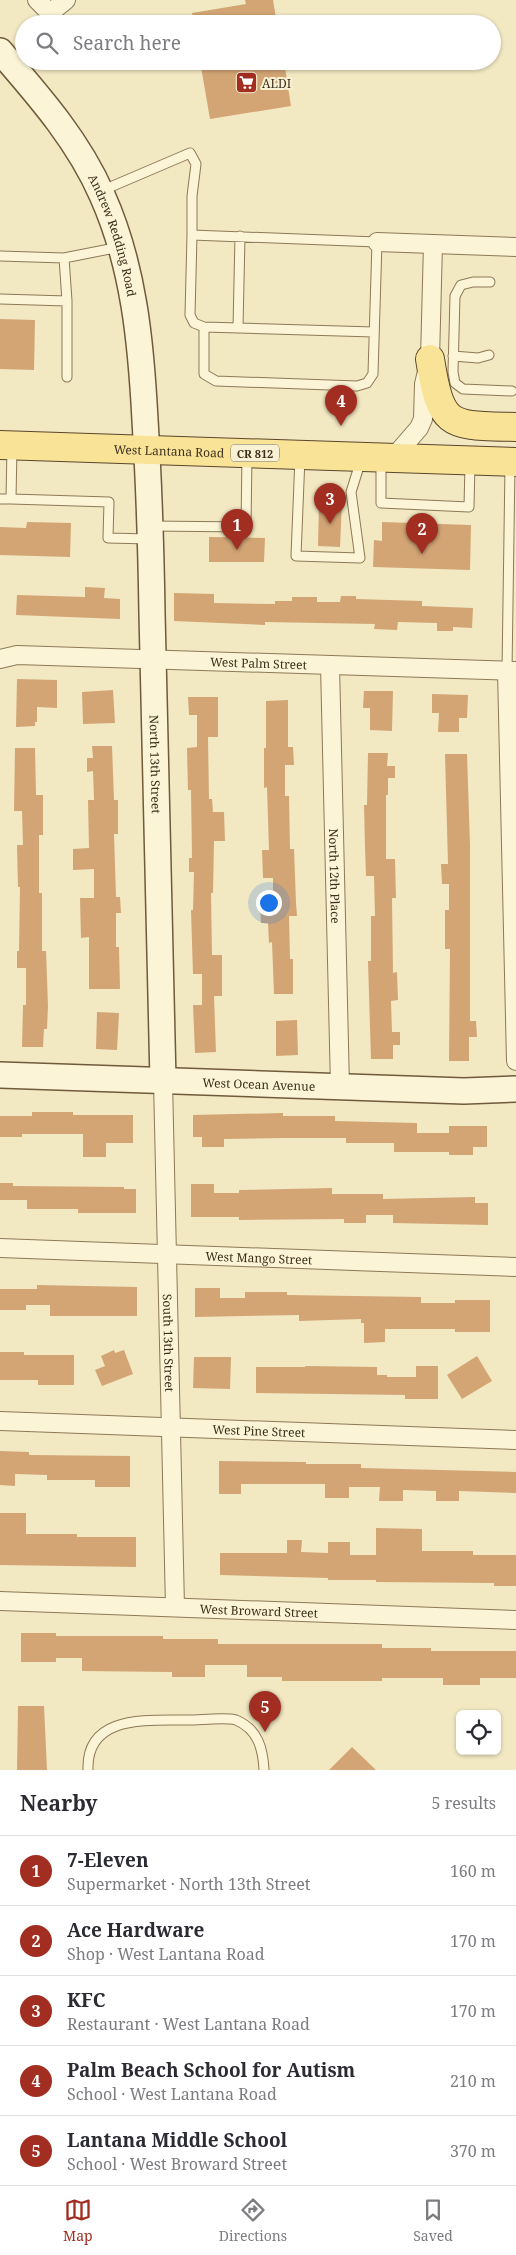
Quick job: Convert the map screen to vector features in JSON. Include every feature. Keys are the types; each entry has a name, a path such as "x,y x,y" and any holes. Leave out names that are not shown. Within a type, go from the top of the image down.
{"main road":[{"path":"442,357 436,395 448,416 457,422 470,426 516,427"},
{"name":"West Lantana Road","path":"6,445 513,462"}],"street":[{"path":"37,0 50,13 66,0"},
{"name":"Andrew Redding Road","path":"0,50 15,68"},
{"name":"Andrew Redding Road","path":"17,70 53,113 79,152 101,191 120,247 136,307 141,348 147,450"},
{"path":"377,242 516,247"},
{"path":"379,457 421,424 424,384 442,357 433,244"},
{"name":"North 13th Street","path":"147,450 163,1081"},
{"name":"West Palm Street","path":"0,659 17,655 512,671"},
{"name":"North 12th Place","path":"330,665 340,1087"},
{"path":"512,671 516,1061"},
{"name":"West Ocean Avenue","path":"0,1075 464,1091 516,1089"},
{"name":"South 13th Street","path":"163,1081 175,1607"},
{"name":"West Mango Street","path":"0,1248 516,1267"},
{"name":"West Pine Street","path":"0,1420 516,1440"},
{"name":"West Broward Street","path":"0,1600 516,1620"}],"lane":[{"path":"101,191 190,153 196,164 192,196 190,315 194,323 204,327 374,332"},
{"path":"192,235 377,242 373,374 367,383 357,386 216,381 204,374 204,327"},
{"path":"238,328 240,236"},
{"path":"0,256 64,258 120,247"},
{"path":"64,258 67,301 67,377"},
{"path":"490,282 473,282 461,285 455,296 442,357 455,383 463,389 512,391"},
{"path":"0,299 67,301"},
{"path":"442,357 478,358 489,354"},
{"path":"6,445 11,499"},
{"path":"0,500 109,502 108,538 150,533 246,527 247,453"},
{"path":"300,454 296,556 360,558 351,492 379,457"},
{"path":"379,457 381,503 469,506 470,460"},
{"path":"512,671 513,462"},
{"path":"88,1770 88,1758 98,1738 116,1724 134,1721 235,1720 252,1731 263,1748 264,1770"}],"building":[{"path":"245,0 273,0 276,15 192,15 192,13 246,4"},
{"name":"ALDI","path":"202,70 285,70 291,106 210,119"},
{"path":"0,319 35,320 34,370 0,369"},
{"path":"319,501 342,502 340,547 318,546"},
{"path":"27,522 71,523 70,557 0,555 0,527 26,528"},
{"path":"382,522 471,525 470,570 373,567 374,540 382,541"},
{"path":"209,537 265,538 264,562 209,562"},
{"path":"85,587 105,588 104,598 120,599 120,619 16,615 17,595 85,597"},
{"path":"174,593 214,594 214,603 275,604 275,601 292,601 292,597 317,597 317,602 340,602 341,596 356,596 356,599 422,601 422,606 473,608 472,628 453,627 453,631 437,631 437,623 398,622 397,630 374,629 375,624 265,622 265,625 174,621"},
{"path":"17,679 57,680 57,708 37,707 37,722 35,722 35,726 16,727"},
{"path":"113,690 115,723 83,724 82,692"},
{"path":"364,691 393,691 392,731 370,730 370,708 363,708"},
{"path":"432,694 468,695 467,718 459,718 459,732 438,732 439,713 432,713"},
{"path":"188,697 218,697 218,737 208,737 209,799 212,799 213,812 224,812 225,841 214,841 213,893 211,893 212,955 222,955 222,996 214,996 216,1052 195,1053 193,1005 202,1005 202,974 193,974 191,910 193,910 194,872 189,872 189,858 192,858 191,790 188,790 187,748 197,747 197,715 189,715"},
{"path":"288,700 288,747 293,747 294,765 285,765 285,796 289,796 290,849 294,849 297,916 289,916 290,959 293,959 293,994 274,994 272,942 269,943 268,923 261,923 260,904 273,904 273,878 263,878 262,850 269,850 267,787 264,788 266,701"},
{"path":"92,746 112,746 114,800 118,800 118,834 114,834 116,897 120,897 121,913 116,913 116,947 119,947 120,989 89,989 89,937 81,938 80,898 94,898 94,869 73,870 73,849 89,848 88,800 94,800 93,771 87,772 87,758 93,758"},
{"path":"15,748 35,748 36,795 43,795 43,835 39,835 39,893 42,893 42,951 46,951 48,1006 47,1029 44,1029 43,1047 22,1047 23,1005 26,1005 26,968 17,968 20,887 18,887 17,845 23,845 22,811 14,811"},
{"path":"368,753 388,753 387,766 395,766 395,778 388,778 388,795 386,795 386,859 395,859 396,898 392,898 393,973 397,972 398,1000 391,1001 392,1032 400,1032 400,1045 393,1045 393,1059 371,1059 368,961 371,961 371,916 375,916 374,876 366,876 364,805 367,805"},
{"path":"445,754 467,754 470,845 470,1021 476,1021 477,1037 469,1037 469,1061 449,1061 450,949 445,949 445,910 449,910 449,884 442,884 441,864 448,864"},
{"path":"97,1012 119,1013 117,1050 96,1049"},
{"path":"297,1020 298,1055 276,1056 276,1021"},
{"path":"32,1112 73,1112 73,1115 133,1115 133,1143 106,1143 106,1157 83,1157 83,1134 22,1134 22,1137 0,1137 0,1116 32,1116"},
{"path":"283,1113 283,1116 335,1116 335,1121 417,1123 417,1133 449,1133 449,1126 487,1126 487,1147 473,1147 473,1155 449,1155 449,1152 394,1152 394,1143 346,1143 346,1138 283,1138 224,1139 224,1147 202,1147 202,1137 193,1137 193,1115"},
{"path":"0,1183 13,1183 13,1186 124,1187 124,1189 136,1189 136,1213 78,1213 78,1209 27,1209 27,1200 0,1200"},
{"path":"191,1184 214,1184 214,1193 239,1193 239,1190 332,1188 332,1194 383,1194 383,1199 475,1197 475,1203 488,1203 488,1225 393,1223 393,1215 366,1215 366,1223 344,1223 344,1219 239,1220 239,1217 191,1217"},
{"path":"37,1285 137,1287 137,1316 50,1316 50,1305 26,1305 26,1310 0,1310 0,1289 37,1289"},
{"path":"195,1288 220,1288 220,1298 245,1298 245,1292 287,1292 287,1295 421,1297 421,1303 455,1303 455,1300 490,1300 490,1332 455,1332 455,1329 385,1329 385,1342 364,1343 364,1323 361,1323 361,1319 299,1321 299,1315 195,1317"},
{"path":"114,1350 115,1353 124,1350 133,1374 102,1386 95,1370 105,1366 101,1356"},
{"path":"0,1352 24,1352 24,1355 74,1355 74,1385 38,1385 38,1380 0,1380"},
{"path":"477,1356 492,1381 462,1399 447,1375"},
{"path":"194,1357 231,1357 230,1389 193,1388"},
{"path":"416,1366 438,1366 438,1399 405,1399 405,1395 256,1393 256,1367 377,1367 377,1375 416,1377"},
{"path":"0,1451 29,1452 29,1455 130,1456 130,1487 95,1487 95,1480 47,1480 47,1475 15,1474 15,1486 0,1485"},
{"path":"219,1461 361,1464 361,1468 516,1472 516,1493 459,1491 459,1501 436,1501 436,1491 403,1490 403,1501 379,1501 380,1487 349,1487 349,1498 325,1498 325,1484 241,1484 241,1494 219,1494"},
{"path":"0,1513 26,1513 26,1534 77,1534 77,1537 136,1537 136,1567 0,1565"},
{"path":"376,1528 422,1529 422,1551 473,1551 473,1555 516,1555 516,1586 494,1586 494,1583 376,1582 376,1580 328,1580 328,1578 220,1575 220,1553 287,1553 287,1540 302,1540 301,1552 328,1553 328,1542 350,1542 350,1555 376,1555"},
{"path":"21,1633 56,1633 56,1636 163,1636 163,1639 218,1639 218,1644 382,1644 382,1648 431,1648 431,1651 516,1651 516,1678 480,1678 480,1685 443,1685 443,1678 382,1678 382,1681 282,1681 282,1677 247,1677 247,1665 205,1665 205,1677 172,1677 172,1672 82,1671 82,1658 56,1658 56,1662 21,1662"},
{"path":"18,1706 44,1706 47,1770 17,1770"},
{"path":"352,1747 376,1770 329,1770"}],"place":[{"name":"ALDI","path":"246,83"},
{"name":"Palm Beach School for Autism","path":"341,426"},
{"name":"KFC","path":"330,524"},
{"name":"7-Eleven","path":"237,550"},
{"name":"Ace Hardware","path":"422,554"},
{"name":"Lantana Middle School","path":"265,1732"}]}
